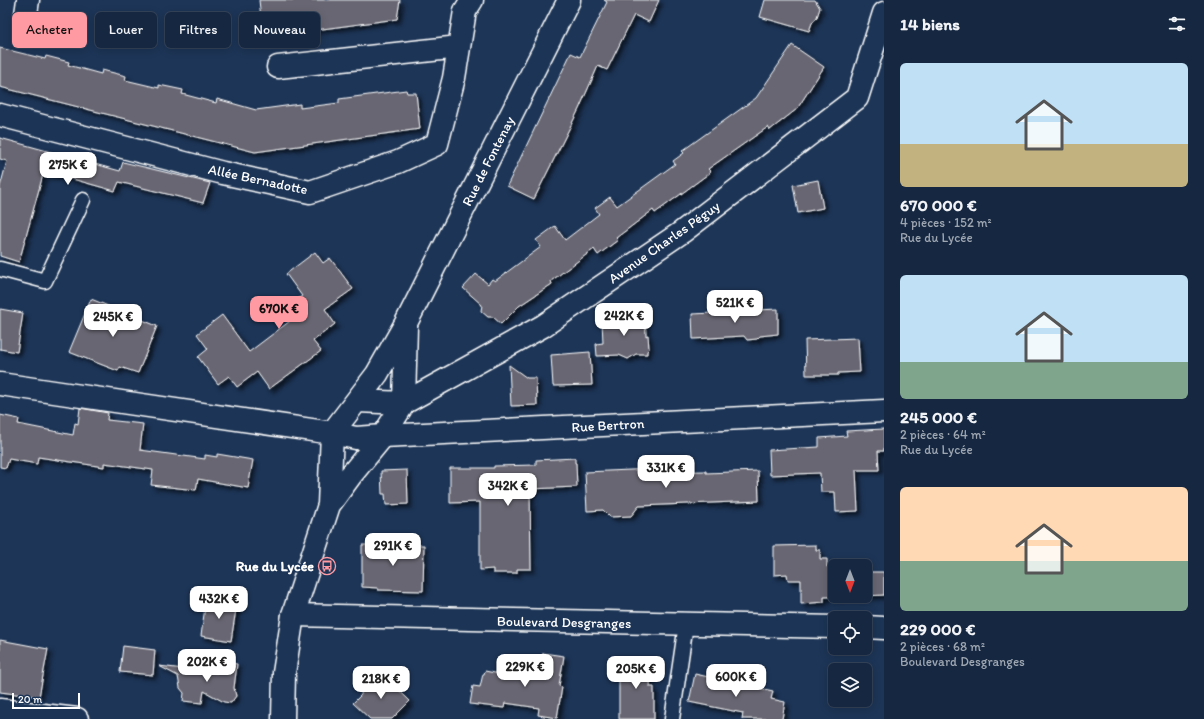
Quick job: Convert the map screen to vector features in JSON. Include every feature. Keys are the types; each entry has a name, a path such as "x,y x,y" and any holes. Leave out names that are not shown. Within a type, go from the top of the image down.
{"street":[{"name":"Allée Bernadotte","path":"0,115 223,173 310,192 398,162 437,144 454,78 465,11 472,0"},
{"name":"Rue de Fontenay","path":"332,433 377,374 406,323 569,0"},
{"name":"Avenue Charles Péguy","path":"404,403 542,326 682,232 857,98 884,13"},
{"path":"278,67 459,47"},
{"name":"Rue de Fontenay","path":"404,403 406,323"},
{"path":"0,384 332,433 329,504 292,615 284,673 283,719"},
{"path":"356,401 404,403"},
{"path":"329,504 383,436 404,403"},
{"name":"Rue Bertron","path":"332,433 356,438 884,411"},
{"name":"Boulevard Desgranges","path":"292,615 828,627"},
{"path":"872,627 884,628"},
{"path":"0,710 76,719"}],"lane":[{"path":"0,269 45,282 83,200"},
{"path":"672,719 686,624"}],"building":[{"path":"259,0 400,0 397,19 320,29 320,12 260,12"},
{"path":"604,0 659,0 649,22 634,15 607,70 598,66 579,109 534,199 507,186 571,53 580,57 607,2"},
{"path":"765,0 815,0 820,8 809,31 760,17"},
{"path":"792,45 824,67 797,109 770,130 768,127 708,169 711,172 655,213 653,210 616,238 618,240 598,255 594,249 551,281 552,284 519,306 501,324 493,317 488,317 481,311 482,305 463,288 476,274 488,284 492,279 495,281 541,247 536,240 555,226 565,240 599,214 595,208 610,197 617,206 675,164 673,161 684,153 682,151 756,98"},
{"path":"0,48 45,59 46,56 69,62 68,65 101,74 102,70 126,76 125,80 159,88 159,85 183,90 182,94 216,103 217,99 256,110 300,104 300,108 339,103 339,99 406,90 407,93 416,93 420,129 255,152 0,87"},
{"path":"0,138 120,171 123,162 210,183 203,203 119,182 115,191 44,171 19,262 0,256 0,187 7,161 0,159"},
{"path":"818,180 823,208 798,213 793,185"},
{"path":"315,252 323,263 330,258 353,289 325,309 335,324 313,341 321,351 269,389 257,372 237,387 229,376 218,384 198,357 208,349 197,334 222,315 249,352 290,321 282,310 302,296 286,274"},
{"path":"91,299 157,326 138,373 120,367 118,371 69,352"},
{"path":"737,308 737,311 778,309 778,334 760,336 757,339 747,340 744,336 693,339 692,314 713,313 713,309"},
{"path":"0,309 23,313 17,352 0,349"},
{"path":"645,315 646,336 648,335 649,349 647,354 636,354 628,359 619,355 597,356 596,344 603,343 602,320"},
{"path":"858,338 860,372 838,373 838,375 806,375 805,340"},
{"path":"590,352 592,385 553,386 551,355"},
{"path":"509,365 527,378 536,378 537,405 511,406"},
{"path":"80,408 108,413 107,420 143,424 140,450 205,459 205,455 217,457 217,454 253,460 248,488 198,479 196,490 151,485 153,470 104,463 104,467 38,457 37,464 9,459 6,468 0,467 0,415 19,419 18,424 73,435 75,423 78,424"},
{"path":"884,429 884,451 878,451 879,470 856,470 858,511 836,512 835,492 821,492 820,473 770,475 769,450 819,447 819,438 847,436 846,431"},
{"path":"575,458 577,487 530,489 531,569 517,569 517,573 493,573 493,569 480,570 480,502 450,503 450,468 494,468 494,466 536,465 536,460"},
{"path":"654,469 654,472 706,471 706,473 758,471 759,501 639,506 631,516 610,517 603,510 587,511 585,472"},
{"path":"407,470 408,504 386,505 385,494 382,494 381,471"},
{"path":"362,545 424,545 423,591 378,590 378,588 362,587"},
{"path":"816,545 816,550 820,550 820,559 827,559 828,597 824,597 824,602 801,604 801,580 788,580 787,574 774,575 774,546"},
{"path":"872,572 884,573 884,595 872,596"},
{"path":"211,600 237,603 231,641 201,636 205,607 210,608"},
{"path":"0,640 48,649 39,697 0,692"},
{"path":"123,646 155,650 153,675 120,672"},
{"path":"543,653 564,656 559,686 562,687 557,718 538,715 539,708 505,703 504,708 470,704 473,686 480,687 485,671 529,680 534,657 542,658"},
{"path":"619,659 651,660 650,687 654,687 654,719 619,719"},
{"path":"218,661 237,664 234,688 236,696 231,703 224,702 204,691 202,703 183,701 184,693 180,688 178,676 159,666 217,673"},
{"path":"382,674 410,701 392,719 370,719 353,703 361,695 362,684 374,681"},
{"path":"695,674 773,691 771,699 785,702 782,719 742,719 743,713 689,702"}],"place":[{"name":"Rue du Lycée","path":"327,566"}]}
